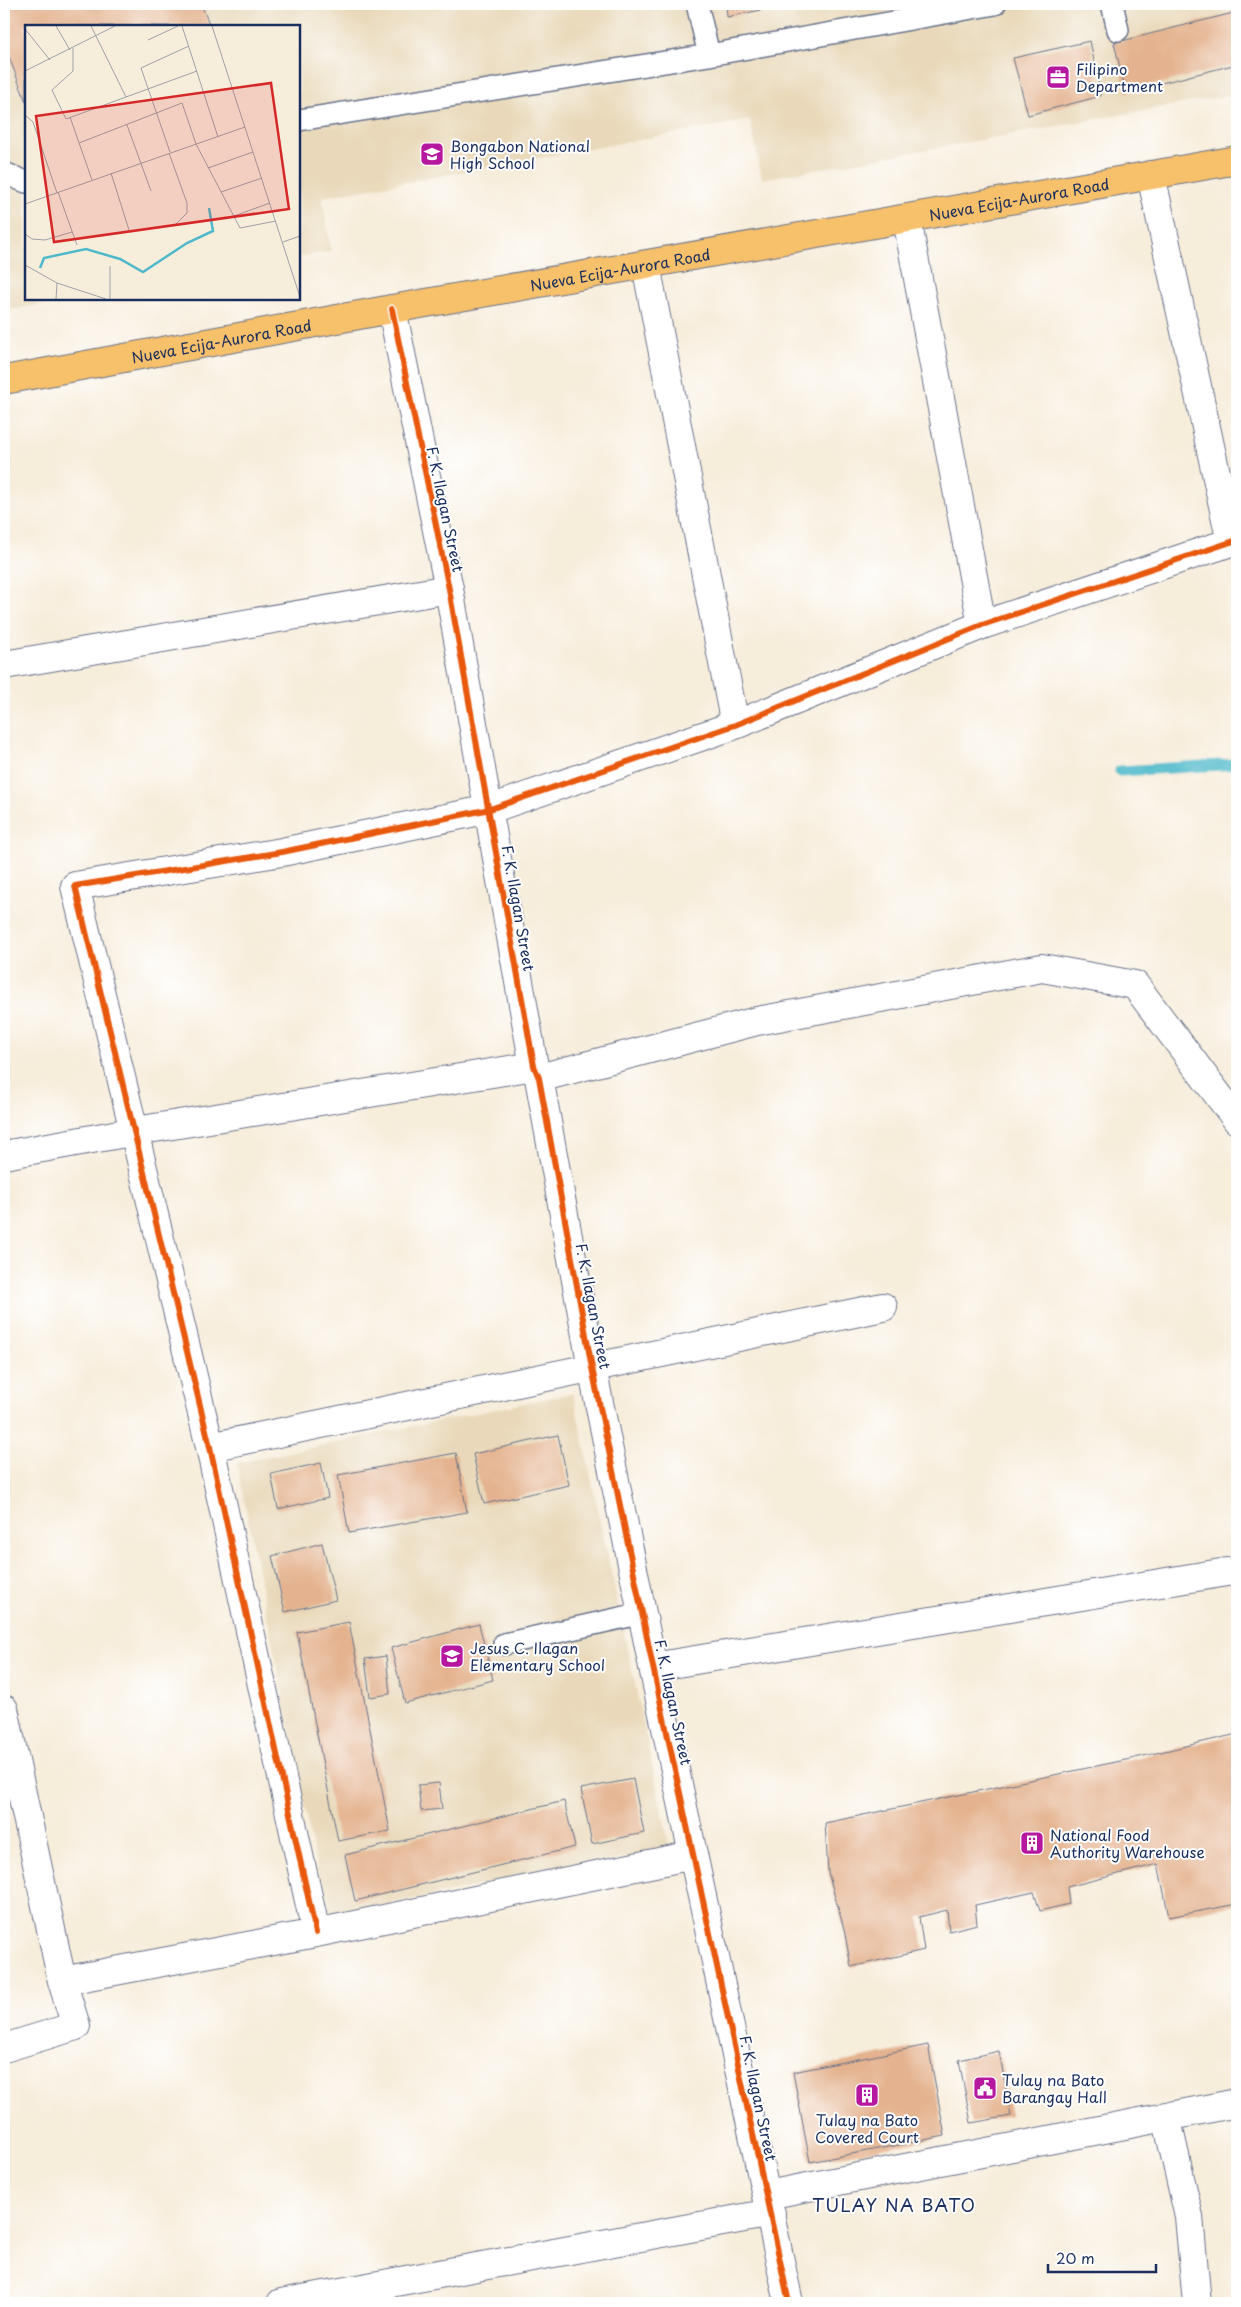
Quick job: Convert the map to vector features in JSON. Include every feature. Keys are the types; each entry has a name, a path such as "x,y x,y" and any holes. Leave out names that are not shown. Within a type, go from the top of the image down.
{"main road":[{"name":"Nueva Ecija-Aurora Road","path":"4,380 392,309 1237,160"}],"street":[{"path":"316,1933 210,1447 136,1131 75,886 282,852 490,809 735,725 982,625 1234,541 1151,176"},
{"path":"907,219 982,625"},
{"path":"646,265 735,725"},
{"name":"F. K. Ilagan Street","path":"392,309 449,589 536,1072 592,1368 790,2303"},
{"path":"4,665 449,589"},
{"path":"4,1155 136,1131 536,1072 757,1022 1042,968 1135,985 1237,1120"},
{"path":"210,1447 883,1307"},
{"path":"654,1668 1227,1572"},
{"path":"4,1709 62,1981 76,2026 4,2048"},
{"path":"62,1981 316,1933 694,1855"},
{"path":"281,2303 769,2204 1237,2102"},
{"path":"1166,2116 1189,2218 1197,2303"}],"lane":[{"path":"697,4 709,55"},
{"path":"300,120 709,55 994,4"},
{"path":"1112,4 1118,30"},
{"path":"4,173 25,182"},
{"path":"504,1644 643,1613"}],"shaded area":[{"name":"Bongabon National High School","path":"4,4 1237,4 1237,94 762,179 750,120 322,197 331,251 300,257 300,25 25,25 25,300 65,300 4,311"},
{"name":"Jesus C. Ilagan Elementary School","path":"573,1393 670,1849 326,1916 237,1463"}],"building":[{"path":"4,4 201,4 210,25 25,25 25,99 8,54 4,33"},
{"path":"726,4 785,4 785,5 727,17"},
{"path":"1237,12 1237,64 1126,92 1114,43"},
{"name":"Filipino Department","path":"1090,41 1101,96 1028,115 1013,58"},
{"path":"558,1435 569,1485 484,1504 473,1454"},
{"path":"456,1453 467,1512 349,1533 338,1475"},
{"path":"321,1463 328,1498 278,1509 271,1474"},
{"path":"322,1543 336,1600 285,1612 272,1556"},
{"path":"349,1622 390,1831 338,1841 297,1632"},
{"path":"479,1624 493,1680 405,1703 391,1648"},
{"path":"386,1656 390,1694 370,1697 365,1659"},
{"name":"National Food Authority Warehouse","path":"1237,1734 1237,1904 1169,1917 1158,1864 1067,1887 1069,1904 1040,1911 1034,1892 975,1905 977,1924 949,1931 947,1910 919,1917 924,1950 851,1967 844,1929 828,1872 825,1823 1135,1758"},
{"path":"633,1779 644,1833 592,1844 581,1789"},
{"path":"439,1783 442,1809 421,1811 418,1785"},
{"path":"564,1801 575,1847 355,1901 345,1855"},
{"name":"Tulay na Bato Covered Court","path":"928,2045 945,2136 810,2162 793,2072"},
{"name":"Tulay na Bato Barangay Hall","path":"999,2051 1011,2116 971,2123 959,2060"}],"waterway":[{"path":"1120,771 1237,764"}],"cycle path":[{"path":"392,309 449,589 534,1066 539,1078 592,1368 653,1667 789,2303"},
{"path":"316,1933 210,1447 75,886 282,852 490,809 735,725 982,625 1237,540"}],"place":[{"name":"Filipino Department","path":"1058,77"},
{"name":"Bongabon National High School","path":"432,154"},
{"name":"Jesus C. Ilagan Elementary School","path":"452,1656"},
{"name":"National Food Authority Warehouse","path":"1032,1843"},
{"name":"Tulay na Bato Barangay Hall","path":"985,2088"},
{"name":"Tulay na Bato Covered Court","path":"867,2095"}],"district":[{"name":"TULAY NA BATO","path":"894,2204"}]}
